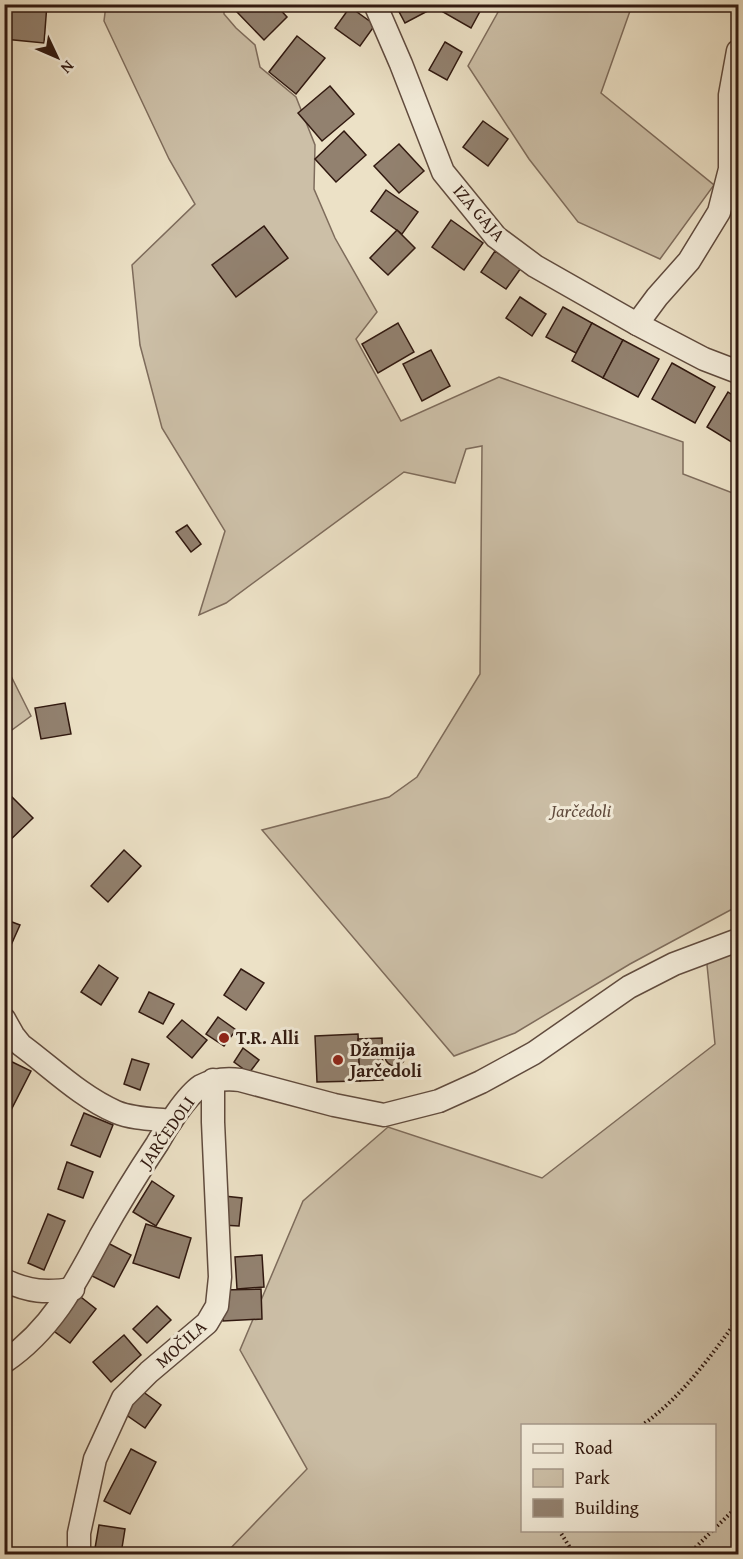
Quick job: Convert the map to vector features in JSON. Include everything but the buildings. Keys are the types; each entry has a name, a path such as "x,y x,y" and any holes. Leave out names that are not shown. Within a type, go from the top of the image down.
{"street":[{"name":"IZA GAJA","path":"375,4 443,172 496,237 535,266 637,324 704,359 738,372"},
{"path":"637,324 689,261 719,212 730,169 730,95 737,66"},
{"path":"213,1080 228,1078 240,1080 384,1115 439,1101 482,1082 534,1053 630,987 674,964 738,940"},
{"path":"4,1019 21,1045 87,1095 116,1112 171,1121"},
{"name":"JARČEDOLI","path":"4,1362 41,1332 73,1289 121,1201 171,1121 199,1088 213,1080"},
{"name":"MOČILA","path":"80,1554 79,1533 95,1459 123,1398 148,1372 207,1323 217,1306 220,1277 213,1080"},
{"path":"4,1280 32,1291 51,1292 73,1289"}],"path":[{"path":"643,1424 658,1414 705,1364 738,1319"},
{"path":"716,1528 738,1506"},
{"path":"560,1532 574,1554"},
{"path":"688,1554 712,1532"}],"green space":[{"name":"Jarčedoli","path":"106,5 224,5 224,14 255,45 260,67 296,97 315,145 314,189 335,238 377,312 356,339 401,421 499,377 683,442 683,474 738,495 738,906 630,964 515,1033 454,1056 262,830 389,797 417,777 480,674 482,446 466,449 455,483 404,472 226,603 199,615 225,531 162,428 140,345 132,265 195,204 169,159 104,21"},
{"path":"502,5 644,5 630,11 601,93 714,185 660,259 578,222 529,159 468,66"},
{"path":"4,662 31,716 5,735 4,735"},
{"path":"738,942 738,1554 225,1554 307,1469 240,1350 303,1201 388,1127 542,1178 715,1044 706,955"}],"place":[{"name":"T.R. Alli","path":"224,1038"},
{"name":"Džamija Jarčedoli","path":"338,1060"}]}
